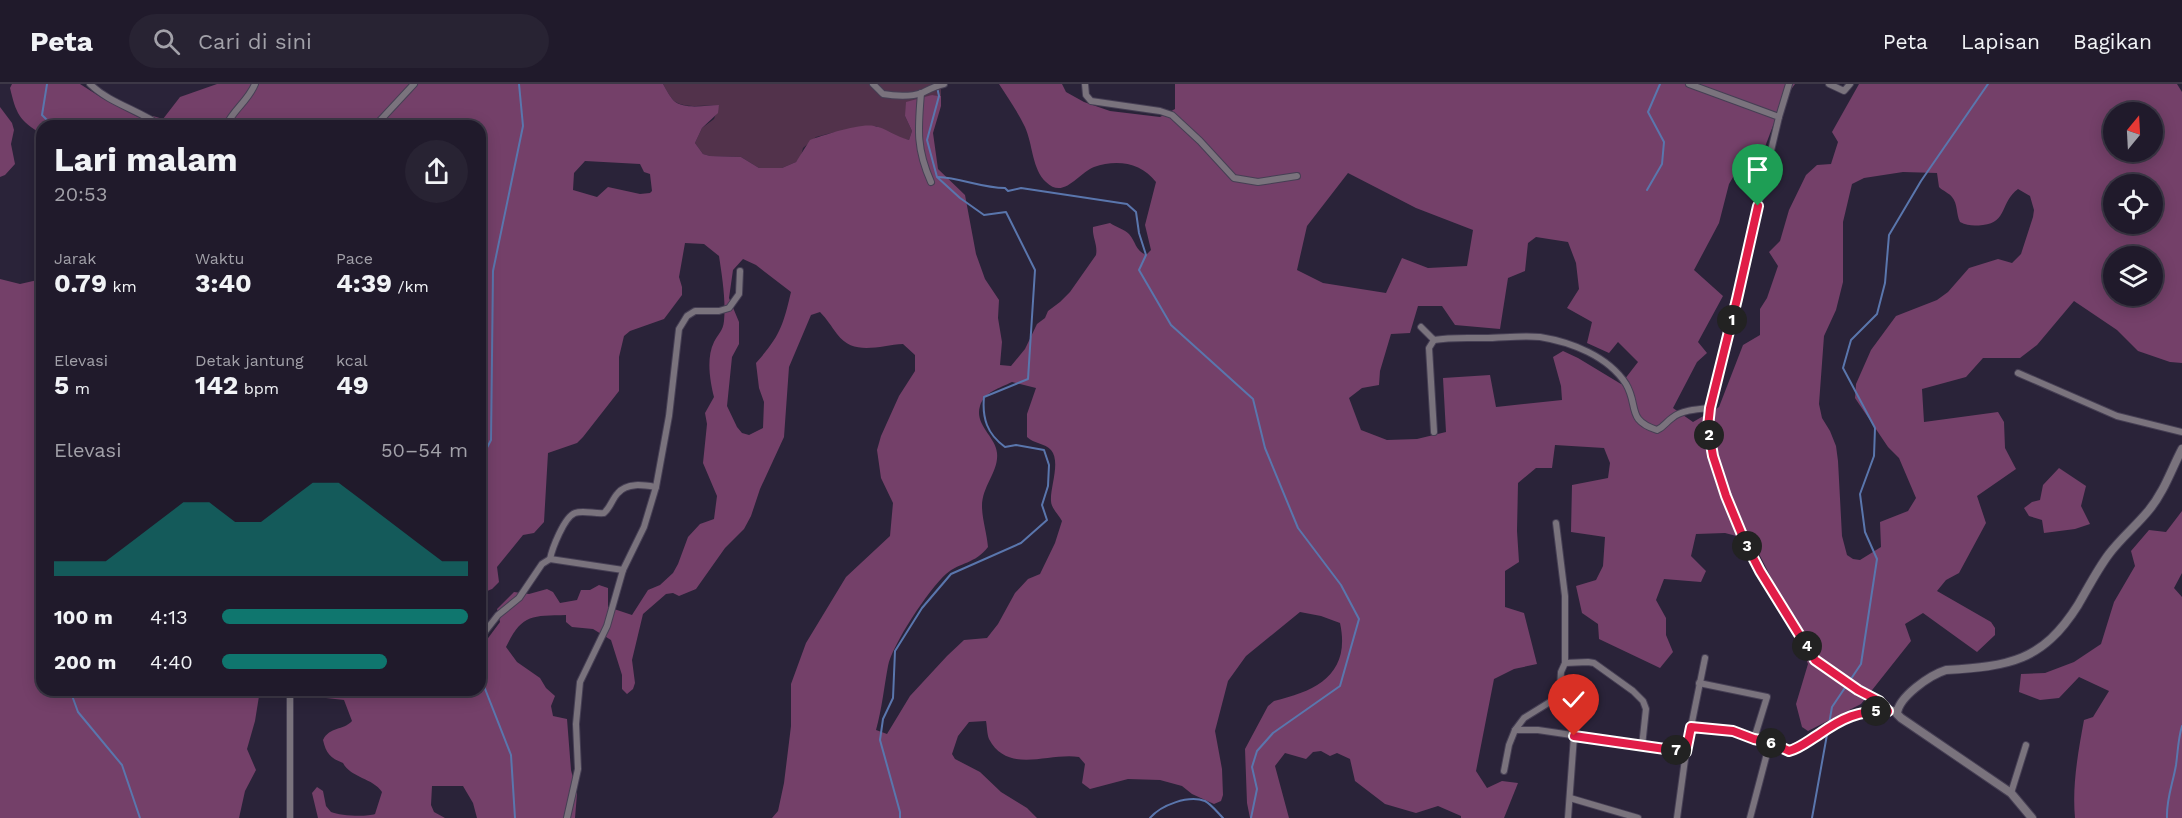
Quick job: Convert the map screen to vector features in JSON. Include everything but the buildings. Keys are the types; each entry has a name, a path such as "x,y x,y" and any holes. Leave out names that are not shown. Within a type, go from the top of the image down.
{"street":[{"path":"90,84 105,95 152,120"},
{"path":"230,120 249,98 255,84"},
{"path":"381,120 414,84"},
{"path":"873,84 883,94 921,93 931,86 943,84"},
{"path":"1085,84 1086,95 1091,101 1160,111 1172,115 1234,178 1258,182 1297,176"},
{"path":"1689,84 1779,117"},
{"path":"1789,84 1779,117 1710,408 1708,427 1713,456 1745,542 1760,571 1815,660 1858,690 1879,701 1888,711"},
{"path":"1828,84 1844,90 1850,84"},
{"path":"921,93 919,142 922,162 932,182"},
{"path":"567,818 578,770 576,724 580,682 607,626 623,570 644,527 656,487 669,416 679,329 687,316 695,311 719,311 729,308 739,294 740,270"},
{"path":"1421,327 1434,340 1539,337 1575,347 1600,358 1614,370 1627,386 1636,416 1644,426 1657,430 1664,427 1674,416 1695,409 1710,408"},
{"path":"1434,340 1429,348 1434,432"},
{"path":"2018,373 2117,416 2182,432"},
{"path":"2029,816 2011,794 1911,726 1897,714 1899,705 1918,685 1937,673 1946,670 2001,665 2038,650 2052,640 2109,554 2150,510 2161,493 2182,449"},
{"path":"550,559 567,519 575,513 604,513 623,488 640,484 656,487"},
{"path":"1504,771 1515,730 1524,718 1558,697 1560,689 1561,672 1565,663 1565,596 1556,522"},
{"path":"486,630 498,615 519,598 542,564 550,559 623,570"},
{"path":"1677,818 1686,752 1705,658"},
{"path":"1565,663 1594,663 1639,696 1646,709 1642,746"},
{"path":"1699,683 1763,695 1767,698 1754,739"},
{"path":"290,696 290,818"},
{"path":"1691,727 1733,731 1770,742 1784,750 1794,750 1834,723 1866,710 1897,710"},
{"path":"1515,730 1538,730 1686,752"},
{"path":"1568,818 1574,736"},
{"path":"1750,818 1770,742"},
{"path":"2011,794 2026,745"},
{"path":"1570,798 1638,818"}],"shaded area":[{"path":"12,84 80,84 138,117 153,116 163,119 180,97 217,84 663,84 674,101 679,104 719,105 718,113 702,128 695,143 703,154 741,157 759,168 782,168 796,162 810,140 851,128 874,126 909,140 912,131 905,116 906,102 932,95 941,96 941,106 933,133 938,169 965,195 976,254 985,279 999,300 998,318 1002,342 1000,365 1011,366 1025,349 1037,324 1070,292 1096,255 1093,227 1110,223 1129,234 1142,253 1146,255 1151,250 1145,225 1156,182 1136,166 1111,163 1088,170 1065,187 1053,187 1041,177 1025,127 999,84 1062,84 1066,92 1084,102 1110,111 1160,117 1175,109 1175,84 1795,84 1782,102 1760,160 1739,167 1729,184 1719,223 1694,270 1723,296 1698,342 1707,353 1697,362 1673,408 1693,422 1719,407 1743,345 1760,335 1760,309 1767,298 1778,266 1769,252 1780,241 1789,210 1806,175 1817,165 1831,164 1838,142 1832,132 1859,84 2177,84 2182,92 2182,363 2170,362 2138,351 2117,330 2074,301 2037,345 2020,358 1983,358 1966,377 1922,389 1924,422 1998,412 2004,422 2005,448 2016,469 1977,496 1986,523 1959,573 1946,580 1937,591 1991,622 1995,628 1995,635 1977,652 1923,613 1905,624 1911,641 1861,704 1808,731 1802,727 1796,704 1808,664 1784,603 1752,540 1725,533 1696,534 1691,556 1706,571 1701,582 1664,579 1656,600 1666,618 1666,635 1673,652 1660,668 1599,639 1598,624 1582,613 1576,586 1596,580 1603,566 1605,537 1571,532 1572,485 1608,478 1610,463 1604,448 1555,445 1552,468 1536,468 1518,483 1519,562 1505,571 1505,607 1524,613 1537,664 1514,669 1494,679 1476,771 1487,788 1502,781 1518,783 1504,818 1461,818 1438,806 1416,813 1385,804 1355,781 1350,759 1337,753 1330,756 1321,751 1313,752 1306,759 1285,753 1275,766 1289,818 1250,818 1247,803 1245,749 1268,706 1274,701 1304,692 1317,685 1335,667 1340,655 1342,641 1340,623 1300,612 1246,656 1228,681 1215,731 1222,769 1223,795 1221,801 1214,804 1192,794 1182,786 1160,780 1128,779 1090,789 1082,783 1085,764 1079,757 1030,760 1007,756 997,750 989,739 986,721 969,722 958,736 952,754 955,759 980,772 1001,792 1027,808 1037,818 772,818 778,811 784,783 791,726 791,684 806,643 846,577 890,536 893,503 881,478 877,450 899,396 915,371 915,355 903,344 868,348 851,345 837,334 820,312 811,315 789,367 784,437 760,489 751,516 744,529 725,548 696,589 679,596 673,593 666,594 643,614 632,660 635,683 633,689 627,694 622,689 622,675 611,640 593,629 572,627 566,622 566,615 529,619 517,628 506,647 517,662 540,678 555,696 551,706 553,716 567,719 571,770 577,794 575,818 477,818 473,803 463,786 432,786 431,805 434,812 445,818 318,818 312,793 317,787 323,791 326,806 331,812 347,815 375,814 382,792 378,787 351,772 327,752 323,740 326,736 352,721 344,700 326,698 326,696 486,696 486,641 500,622 497,609 514,592 529,594 547,589 553,592 560,603 577,600 581,590 590,590 599,585 608,588 608,607 632,615 648,590 660,585 673,573 688,537 700,524 714,519 717,496 703,463 707,424 705,413 714,397 710,377 710,355 724,321 724,296 719,256 704,244 685,243 679,277 682,295 664,319 630,331 624,336 619,357 619,391 577,443 548,453 544,522 534,533 523,535 497,567 499,582 486,592 486,120 36,120 36,130 20,116 10,88","holes":["585,161 640,164 644,172 650,174 652,191 640,194 608,187 597,197 573,190 574,173","1903,172 1937,173 1939,187 1952,197 1960,222 1974,226 1996,220 2012,194 2018,189 2030,196 2034,210 2021,254 2012,263 1998,259 1969,268 1948,292 1937,300 1896,316 1871,350 1856,384 1855,398 1888,447 1899,458 1916,498 1908,511 1880,522 1881,547 1860,560 1847,555 1842,536 1836,446 1822,418 1819,404 1824,336 1836,310 1843,282 1843,222 1852,184 1864,178","1348,173 1416,208 1473,230 1467,266 1428,268 1402,258 1386,293 1323,283 1297,270 1307,226","1536,237 1568,242 1576,263 1579,289 1567,308 1592,322 1587,343 1609,353 1618,342 1638,362 1621,384 1563,351 1553,357 1561,386 1562,400 1496,407 1490,375 1443,378 1446,432 1417,439 1387,440 1361,430 1349,398 1362,388 1379,385 1380,371 1391,334 1410,333 1418,306 1442,306 1455,325 1500,329 1508,278 1525,271 1528,243","743,259 756,265 791,292 780,330 756,363 759,388 764,402 763,428 749,435 742,433 737,427 727,406 732,357 739,344 739,322 729,298 733,270","1012,382 1036,388 1027,414 1027,437 1049,448 1054,455 1051,504 1062,521 1055,543 1040,574 1028,579 1015,593 998,624 987,638 964,640 910,696 887,734 876,730 888,666 896,645 912,618 946,574 978,557 988,547 982,506 996,466 997,453 980,419 982,401 989,394"]},
{"path":"663,84 941,84 941,96 932,95 905,116 912,131 909,140 899,138 876,126 831,133 816,137 803,148 796,162 782,168 759,168 741,157 703,154 695,143 702,128 714,119 719,105 690,106 679,103 674,101"},
{"path":"0,107 12,123 14,130 11,144 15,164 0,177"},
{"path":"0,279 20,284 36,280 36,696 259,696 247,749 256,770 245,791 239,818 0,818"},
{"path":"2059,468 2086,486 2081,506 2090,524 2075,529 2044,533 2042,520 2029,516 2024,508 2040,500 2043,485"},
{"path":"2182,511 2182,573 2174,588 2182,597 2182,818 2075,818 2075,781 2084,720 2093,717 2109,691 2079,677 2059,698 2040,700 2019,692 2021,674 2045,673 2074,662 2101,644 2114,602 2135,566 2131,551 2149,530 2166,532"}],"waterway":[{"path":"47,84 42,115 47,120"},
{"path":"486,450 491,440 493,271 523,126 519,84"},
{"path":"1647,190 1662,164 1664,142 1648,112 1660,84"},
{"path":"1829,724 1832,707 1861,664 1877,559 1865,532 1860,494 1874,456 1875,428 1843,368 1851,340 1877,314 1885,283 1889,235 1921,181 1988,84"},
{"path":"900,818 880,740 883,719 893,698 895,651 922,608 951,574 1021,543 1047,520 1042,505 1048,486 1049,465 1044,450 1016,445 1005,447 990,431 984,412 984,397 1028,379 1035,270 1006,212 984,215 960,198 937,177 927,140 939,96 937,87"},
{"path":"938,177 1005,188 1008,191 1021,188 1127,204 1136,212 1139,233 1146,255 1139,270 1171,325 1253,399 1265,448 1298,528 1341,585 1359,619 1340,686 1273,733 1257,751 1252,767 1257,789 1251,818"},
{"path":"486,691 511,755 515,818"},
{"path":"72,696 78,712 122,765 140,818"},
{"path":"2167,818 2182,726"},
{"path":"1812,818 1828,729"},
{"path":"1150,818 1168,805 1191,799 1205,801 1223,818"}],"route":[{"path":"1574,736 1686,752 1691,727 1702,727 1733,731 1770,742 1789,751 1798,748 1834,723 1866,710 1888,711 1879,701 1858,690 1815,660 1760,571 1745,542 1713,456 1708,427 1710,408 1758,206"}]}
